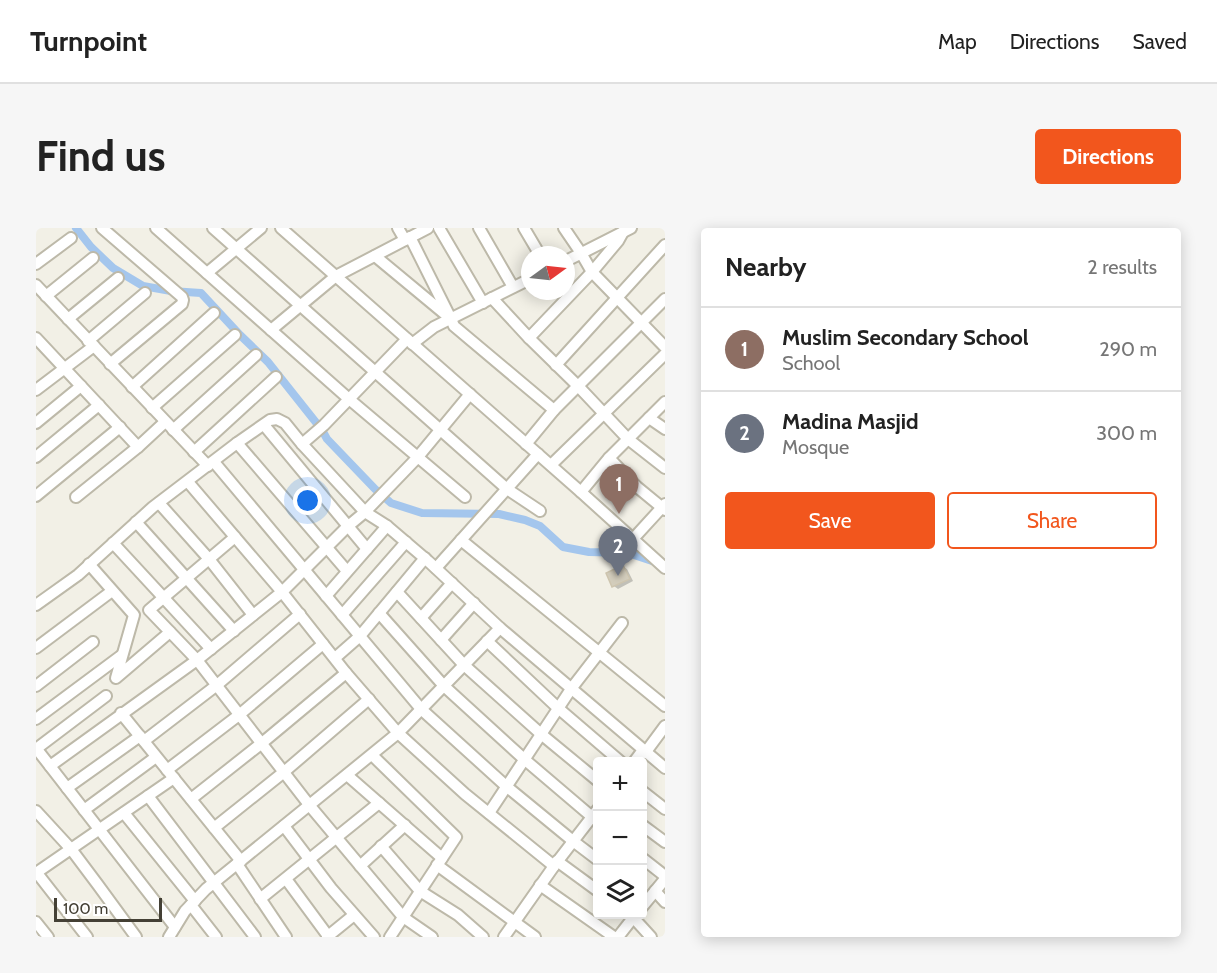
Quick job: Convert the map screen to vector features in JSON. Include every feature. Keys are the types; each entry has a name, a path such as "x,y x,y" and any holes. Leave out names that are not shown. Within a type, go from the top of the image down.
{"street":[{"path":"102,228 168,284 183,300 182,304 110,364"},
{"path":"156,228 349,399 465,497"},
{"path":"213,228 507,489 540,511"},
{"path":"207,273 261,228"},
{"path":"281,228 665,568"},
{"path":"398,228 408,239 454,326 554,411"},
{"path":"272,330 336,276 428,228"},
{"path":"439,228 487,300 578,386 628,439 665,468"},
{"path":"479,228 513,287"},
{"path":"524,228 535,246"},
{"path":"564,228 592,272 665,347"},
{"path":"529,338 592,272 627,230"},
{"path":"575,256 610,233 627,230"},
{"path":"36,264 71,238"},
{"path":"556,365 665,245"},
{"path":"375,256 450,319"},
{"path":"46,296 93,258"},
{"path":"68,319 118,278"},
{"path":"302,444 375,372 410,342 434,327 521,283"},
{"path":"36,285 194,452 211,464 421,709 506,786 593,857"},
{"path":"38,384 64,369 145,293"},
{"path":"526,444 554,411 665,299"},
{"path":"132,387 213,313"},
{"path":"152,408 235,335"},
{"path":"36,338 138,447"},
{"path":"550,465 665,354"},
{"path":"174,430 255,355"},
{"path":"194,452 276,377"},
{"path":"36,423 81,387"},
{"path":"50,766 197,660 282,592 392,485 470,394"},
{"path":"581,492 609,458 665,402"},
{"path":"36,457 99,405"},
{"path":"649,418 665,429"},
{"path":"36,605 78,575 159,503 237,443 270,420 277,419 285,423 365,512 387,526 425,558 500,628 665,768"},
{"path":"76,497 165,422"},
{"path":"264,424 367,549"},
{"path":"36,496 120,427"},
{"path":"237,443 347,571"},
{"path":"436,568 538,454"},
{"path":"609,458 637,487 664,507 633,539"},
{"path":"188,482 398,733 465,794 555,863 593,888"},
{"path":"159,503 209,559 253,615"},
{"path":"136,522 234,631"},
{"path":"326,596 387,526"},
{"path":"235,537 149,610 197,660 310,806 403,916 432,937"},
{"path":"461,540 665,706"},
{"path":"342,615 406,542"},
{"path":"113,543 211,649"},
{"path":"335,658 360,636 425,558"},
{"path":"89,564 134,615 116,678 170,632"},
{"path":"422,618 452,583"},
{"path":"36,648 112,591"},
{"path":"397,592 464,665 593,778"},
{"path":"441,640 474,603"},
{"path":"67,788 217,685 300,614"},
{"path":"379,614 444,686 524,759 593,814"},
{"path":"489,813 571,689 622,623"},
{"path":"106,696 36,748 99,830 172,932 185,911 214,882 398,733 500,628"},
{"path":"487,641 558,708 615,757"},
{"path":"36,686 93,642"},
{"path":"87,937 36,873 148,796 170,774 323,644"},
{"path":"36,718 122,655"},
{"path":"191,799 346,673"},
{"path":"214,828 369,699"},
{"path":"122,713 239,862 260,899 286,937"},
{"path":"639,757 665,726"},
{"path":"372,755 456,837 390,937"},
{"path":"84,810 156,757"},
{"path":"347,775 405,825 440,861 535,937"},
{"path":"647,795 665,809"},
{"path":"148,796 255,937"},
{"path":"260,899 379,803"},
{"path":"36,812 71,849 136,937"},
{"path":"124,813 216,937"},
{"path":"504,937 555,863 593,818"},
{"path":"360,866 405,825"},
{"path":"284,826 374,937"},
{"path":"647,829 665,842"},
{"path":"381,846 420,891 458,915 483,937"},
{"path":"647,862 665,877 647,897 665,902"},
{"path":"285,879 328,937 354,915"},
{"path":"540,885 614,937"},
{"path":"618,937 631,919"},
{"path":"636,919 651,937"},
{"path":"36,922 48,937"}],"building":[{"path":"623,565 630,579 612,587 606,573"}],"waterway":[{"path":"76,228 91,247 113,268 143,286 201,293 268,362 327,439 391,503 422,513 499,514 540,526 563,547 589,552 628,553 655,562"}],"place":[{"name":"Muslim Secondary School","path":"619,514"},
{"name":"Madina Masjid","path":"618,576"}]}
